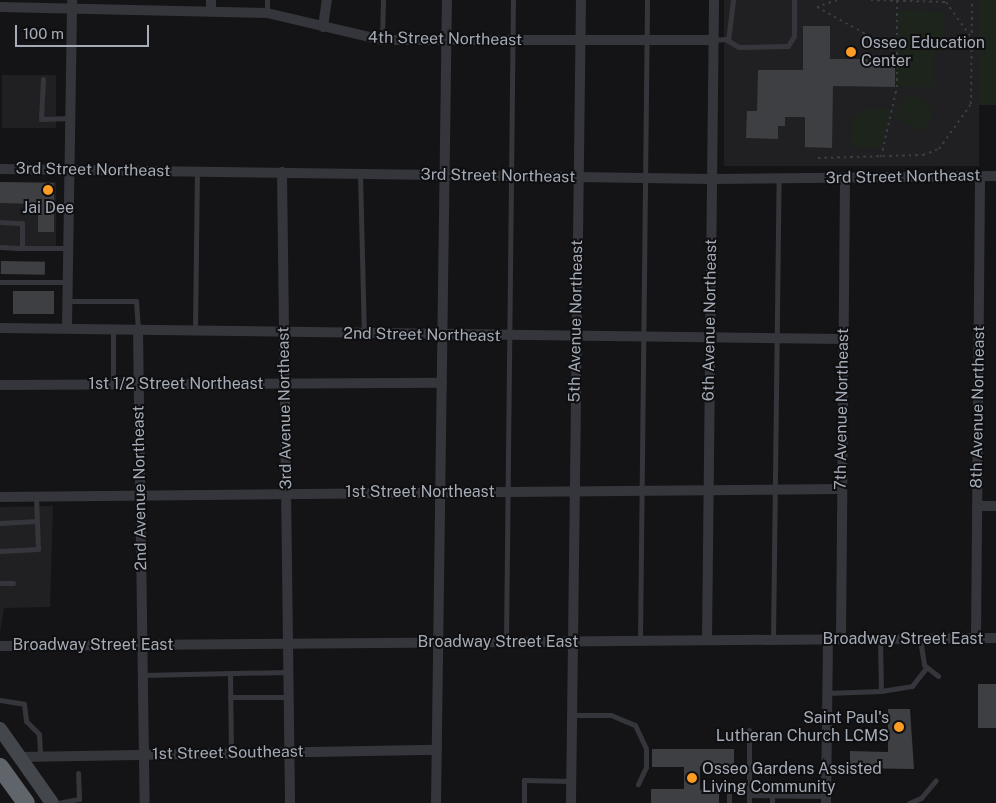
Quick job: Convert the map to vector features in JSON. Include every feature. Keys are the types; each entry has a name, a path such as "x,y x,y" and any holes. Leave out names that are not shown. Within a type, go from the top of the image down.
{"highway":[{"path":"4,772 26,803"}],"street":[{"path":"211,0 211,11"},
{"path":"323,27 327,0"},
{"path":"436,803 447,0"},
{"name":"5th Avenue Northeast","path":"571,803 580,0"},
{"name":"6th Avenue Northeast","path":"707,640 714,0"},
{"path":"67,328 72,4"},
{"name":"4th Street Northeast","path":"0,7 72,4 267,13 382,40 714,40"},
{"name":"3rd Street Northeast","path":"0,170 282,172 712,179 996,176"},
{"name":"3rd Avenue Northeast","path":"282,172 290,803"},
{"name":"8th Avenue Northeast","path":"976,638 980,177"},
{"name":"7th Avenue Northeast","path":"841,639 845,178"},
{"name":"2nd Street Northeast","path":"0,328 710,340 844,339"},
{"name":"2nd Avenue Northeast","path":"138,330 141,645 145,803"},
{"name":"1st 1/2 Street Northeast","path":"0,385 442,383"},
{"name":"1st Street Northeast","path":"0,497 286,492 574,492 841,489"},
{"path":"977,506 996,506"},
{"name":"Broadway Street East","path":"0,646 996,638"},
{"path":"826,799 828,639"},
{"path":"0,729 52,803"},
{"name":"1st Street Southeast","path":"20,757 437,750"}],"lane":[{"path":"267,0 267,13"},
{"path":"382,40 383,0"},
{"path":"506,642 506,492 513,0"},
{"path":"640,641 647,0"},
{"path":"728,41 733,0"},
{"path":"714,40 728,41 739,47 788,46 794,36 794,0"},
{"path":"43,79 41,118 71,118"},
{"path":"194,331 196,172"},
{"path":"360,174 364,334"},
{"path":"773,640 779,178"},
{"path":"0,222 22,223 22,248"},
{"path":"0,247 69,248"},
{"path":"0,282 68,282"},
{"path":"68,301 136,301 138,330"},
{"path":"113,330 113,385"},
{"path":"0,551 38,549 36,496"},
{"path":"0,523 37,521"},
{"path":"0,583 13,583"},
{"path":"920,638 926,668 938,676"},
{"path":"880,639 881,691"},
{"path":"827,693 881,691 912,686 926,668"},
{"path":"142,675 288,672"},
{"path":"230,673 231,753"},
{"path":"230,698 289,697"},
{"path":"0,700 24,704 26,721 39,734 40,756"},
{"path":"572,715 611,715 635,725 646,749 646,767 638,784"},
{"path":"749,730 749,803"},
{"path":"58,803 78,799 78,773"},
{"path":"524,803 524,780 571,781"},
{"path":"909,803 921,798 936,780"},
{"path":"729,794 729,803"},
{"path":"749,795 826,799"},
{"path":"772,795 772,803"}],"path":[{"path":"837,0 817,7 896,51"},
{"path":"872,0 946,2 972,38"},
{"path":"881,157 898,87 896,51 897,0"},
{"path":"818,158 881,157 932,153 967,114 973,94 972,0"}],"shaded area":[{"name":"Osseo Education Center","path":"724,0 979,0 979,166 724,166"},
{"path":"979,0 996,0 996,105 979,105"},
{"path":"898,10 945,12 943,51 933,51 933,87 895,87"},
{"path":"2,75 56,75 56,128 2,128"},
{"path":"909,95 925,99 934,115 923,132 893,115"},
{"path":"864,109 886,109 890,113 882,149 851,147 852,121"},
{"path":"0,182 56,182 56,246 0,246"},
{"path":"53,506 50,607 4,608 0,633 0,507"}],"building":[{"name":"Osseo Education Center","path":"803,26 830,26 830,59 895,59 895,87 833,86 832,148 805,147 805,117 785,117 785,126 778,126 778,139 746,138 747,111 757,111 758,70 803,70"},
{"path":"0,182 54,183 54,232 38,232 38,204 0,203"},
{"path":"1,261 45,262 45,275 1,274"},
{"path":"13,291 54,291 54,314 13,314"},
{"path":"978,684 996,684 996,728 978,728"},
{"name":"Saint Paul's Lutheran Church LCMS","path":"888,709 910,709 914,769 850,768 850,751 888,752"},
{"name":"Osseo Gardens Assisted Living Community","path":"652,749 734,749 734,766 700,766 700,790 719,790 719,803 651,803 651,789 684,789 684,767 652,767"}],"place":[{"name":"Osseo Education Center","path":"851,52"},
{"name":"Jai Dee","path":"48,190"},
{"name":"Saint Paul's Lutheran Church LCMS","path":"899,727"},
{"name":"Osseo Gardens Assisted Living Community","path":"692,778"}]}
